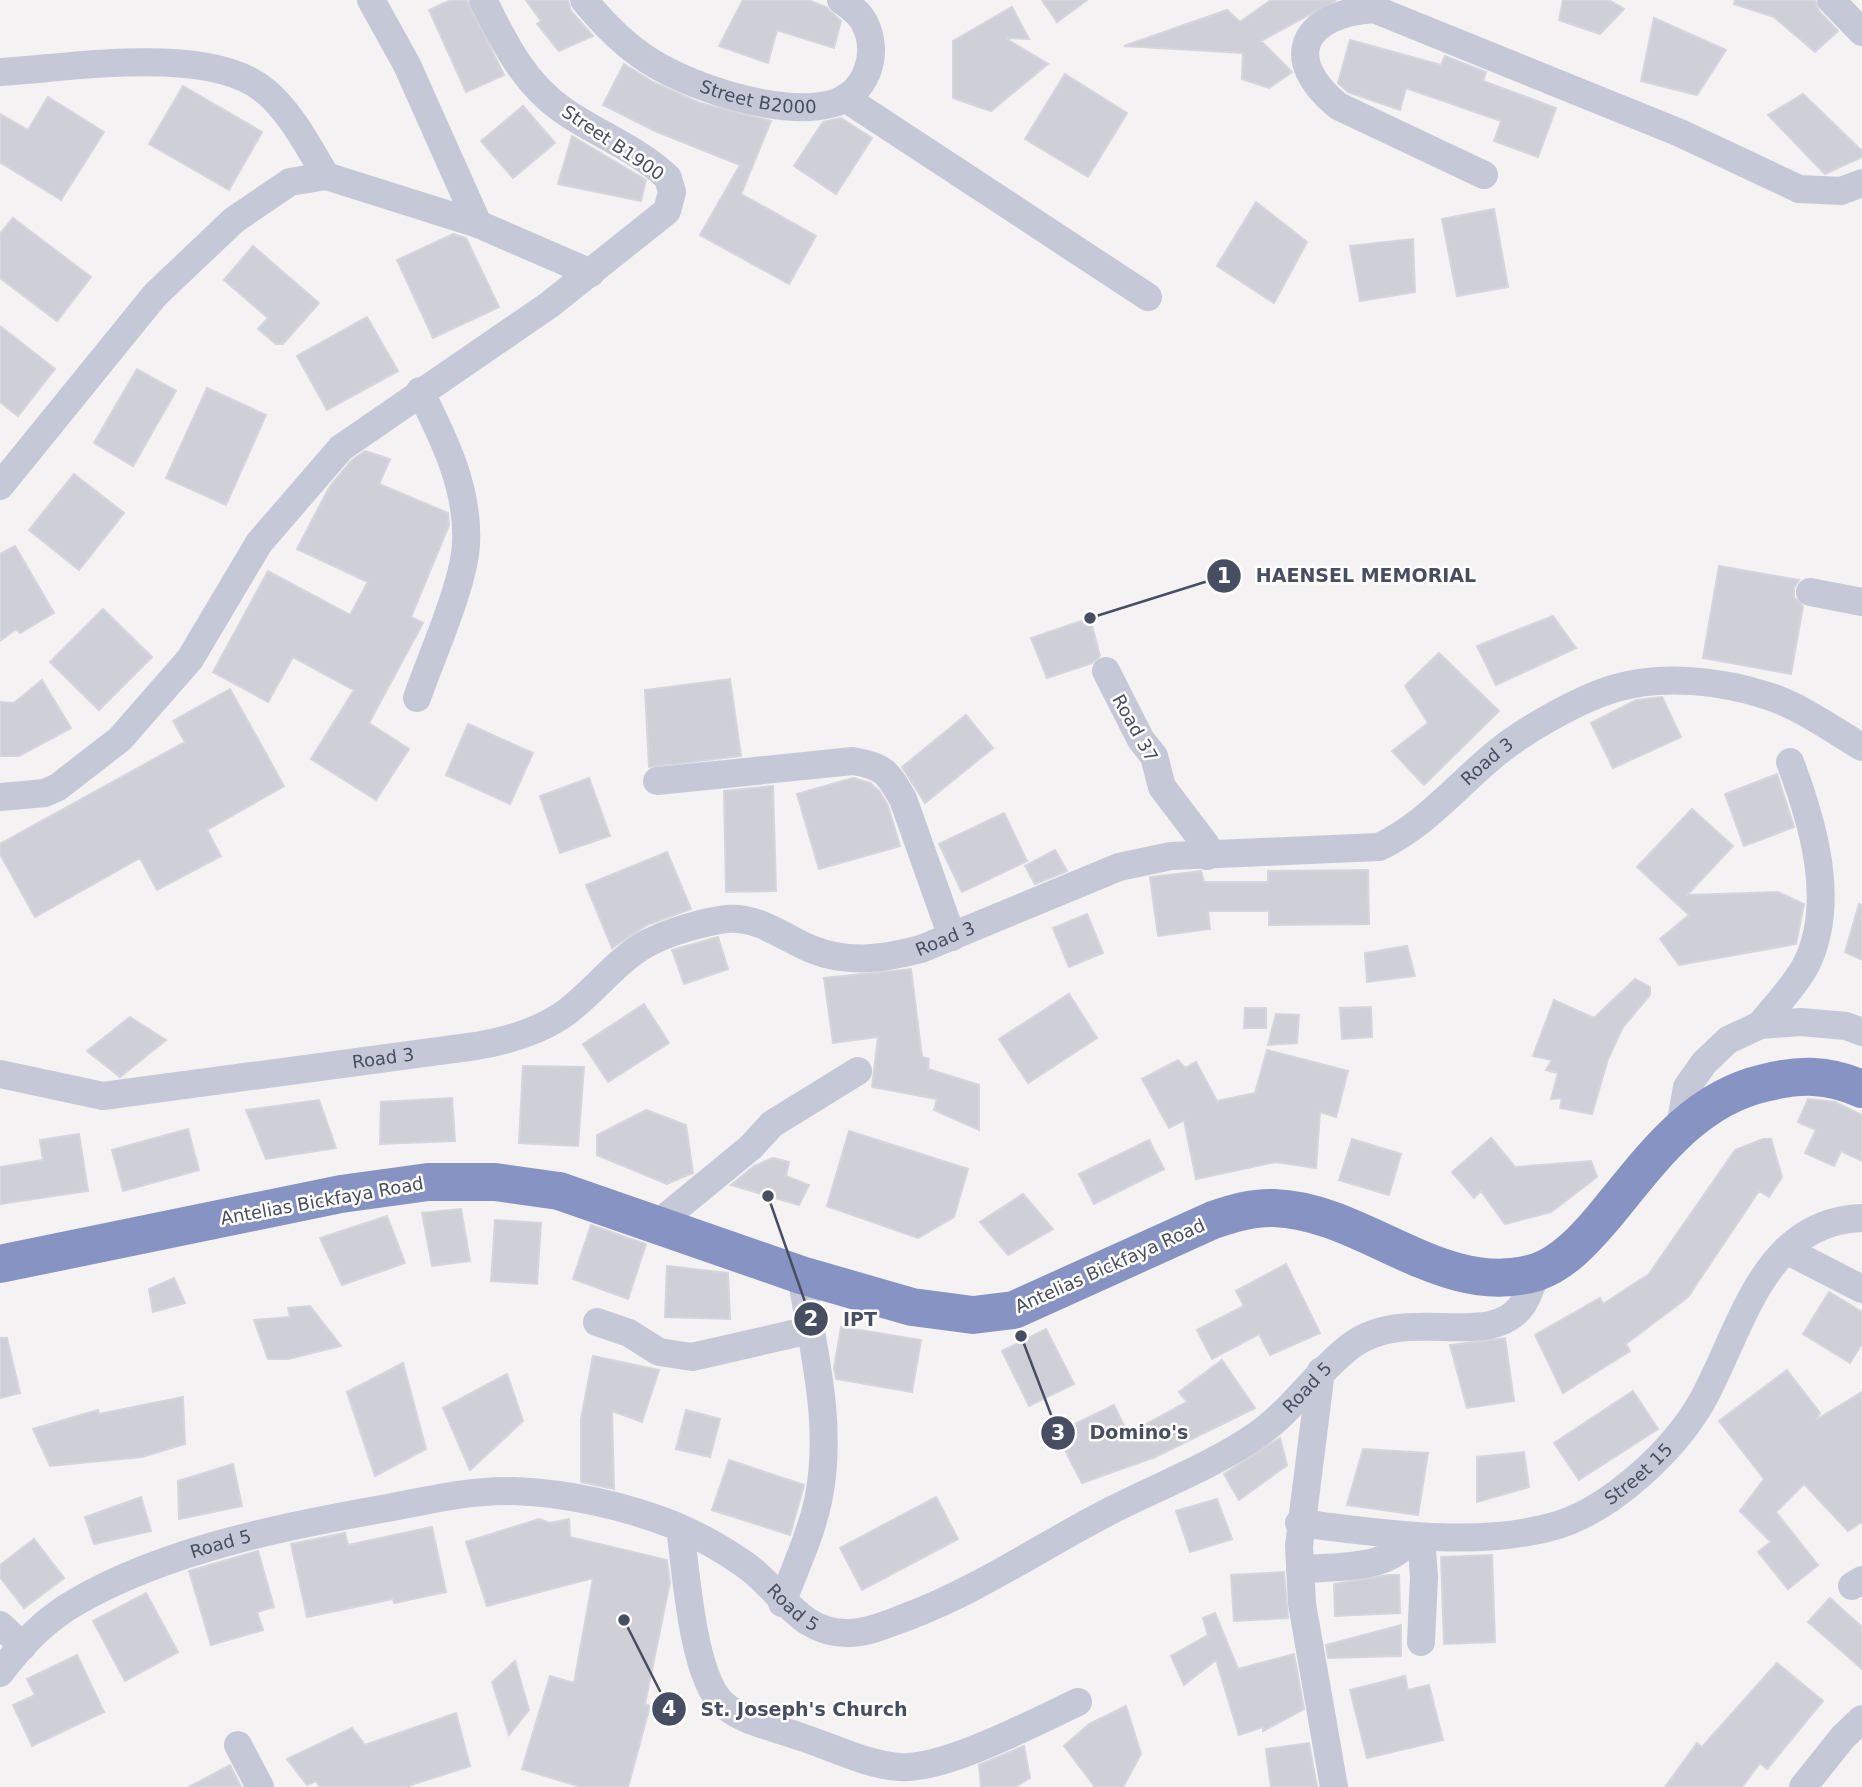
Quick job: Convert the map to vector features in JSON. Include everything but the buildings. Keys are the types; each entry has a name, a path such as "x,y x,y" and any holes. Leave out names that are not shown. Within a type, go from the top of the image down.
{"highway":[{"name":"Antelias Bickfaya Road","path":"0,1264 341,1194 428,1182 495,1182 559,1191 801,1275 922,1308 974,1315 1014,1310 1213,1220 1243,1210 1275,1208 1317,1214 1427,1262 1471,1275 1505,1278 1537,1272 1560,1260 1589,1234 1680,1127 1714,1102 1750,1086 1790,1076 1841,1080 1862,1088"}],"street":[{"path":"371,0 407,65 478,224"},
{"name":"Street B1900","path":"483,0 507,48 529,79 562,110 651,165 671,184 671,200 664,215 591,273"},
{"name":"Street B2000","path":"584,0 603,22 644,58 709,89 767,103 817,106 845,98 862,86 871,57 864,22 841,0"},
{"path":"1832,0 1862,32"},
{"path":"1485,175 1338,106 1328,98 1314,80 1308,62 1307,40 1313,30 1337,15 1374,9 1680,133 1799,189 1841,191 1862,183"},
{"path":"0,72 135,62 221,68 262,88 284,108 327,176"},
{"path":"845,98 1148,297"},
{"path":"0,485 155,295 194,255 266,197 290,183 327,176 478,224 591,273"},
{"path":"0,797 46,793 58,787 120,739 190,659 259,543 341,448 591,273"},
{"path":"417,698 462,571 466,546 466,518 456,471 420,391"},
{"path":"1810,592 1862,602"},
{"name":"Road 37","path":"1106,671 1141,740 1154,755 1162,787 1206,845 1208,856"},
{"name":"Road 3","path":"0,1074 103,1096 500,1042 545,1026 562,1015 646,945 728,919 771,928 812,949 843,959 890,957 952,937 1119,867 1171,856 1379,847 1403,836 1500,751 1544,721 1616,688 1655,682 1707,681 1770,696 1862,747"},
{"path":"657,781 853,761 879,767 891,778 903,799 952,937"},
{"path":"1760,1025 1805,967 1816,942 1821,905 1810,821 1790,762"},
{"path":"1680,1127 1687,1087 1704,1063 1728,1040 1760,1025 1801,1022 1846,1026 1862,1032"},
{"path":"656,1225 751,1147 772,1124 858,1071"},
{"name":"Street 15","path":"1299,1523 1417,1536 1506,1534 1558,1525 1637,1479 1660,1458 1701,1404 1751,1295 1786,1250 1806,1235 1833,1224 1862,1218"},
{"path":"1786,1250 1862,1289"},
{"name":"Road 5","path":"0,1674 23,1646 72,1604 134,1575 278,1530 471,1493 514,1491 596,1503 680,1528 745,1564 767,1583 782,1603 798,1617 826,1631 848,1634 873,1630 946,1602 1108,1512 1256,1436 1321,1371 1359,1340 1387,1328 1410,1325 1470,1328 1495,1326 1508,1319 1523,1304 1537,1272"},
{"path":"782,1603 814,1515 822,1482 823,1415 801,1275"},
{"path":"597,1322 629,1333 659,1352 692,1357 810,1330"},
{"path":"1321,1371 1299,1523 1300,1570 1302,1604 1334,1787"},
{"path":"680,1528 691,1611 702,1663 721,1703 742,1716 883,1764 913,1766 950,1756 1078,1702"},
{"path":"1300,1570 1380,1562 1397,1554 1417,1536"},
{"path":"1417,1536 1424,1577 1421,1642"},
{"path":"0,1625 23,1646"},
{"path":"1803,1787 1862,1719"},
{"path":"239,1745 260,1787"}],"place":[{"name":"HAENSEL MEMORIAL","path":"1090,618"},
{"name":"IPT","path":"768,1196"},
{"name":"Domino's","path":"1021,1336"},
{"name":"St. Joseph's Church","path":"624,1620"}]}
